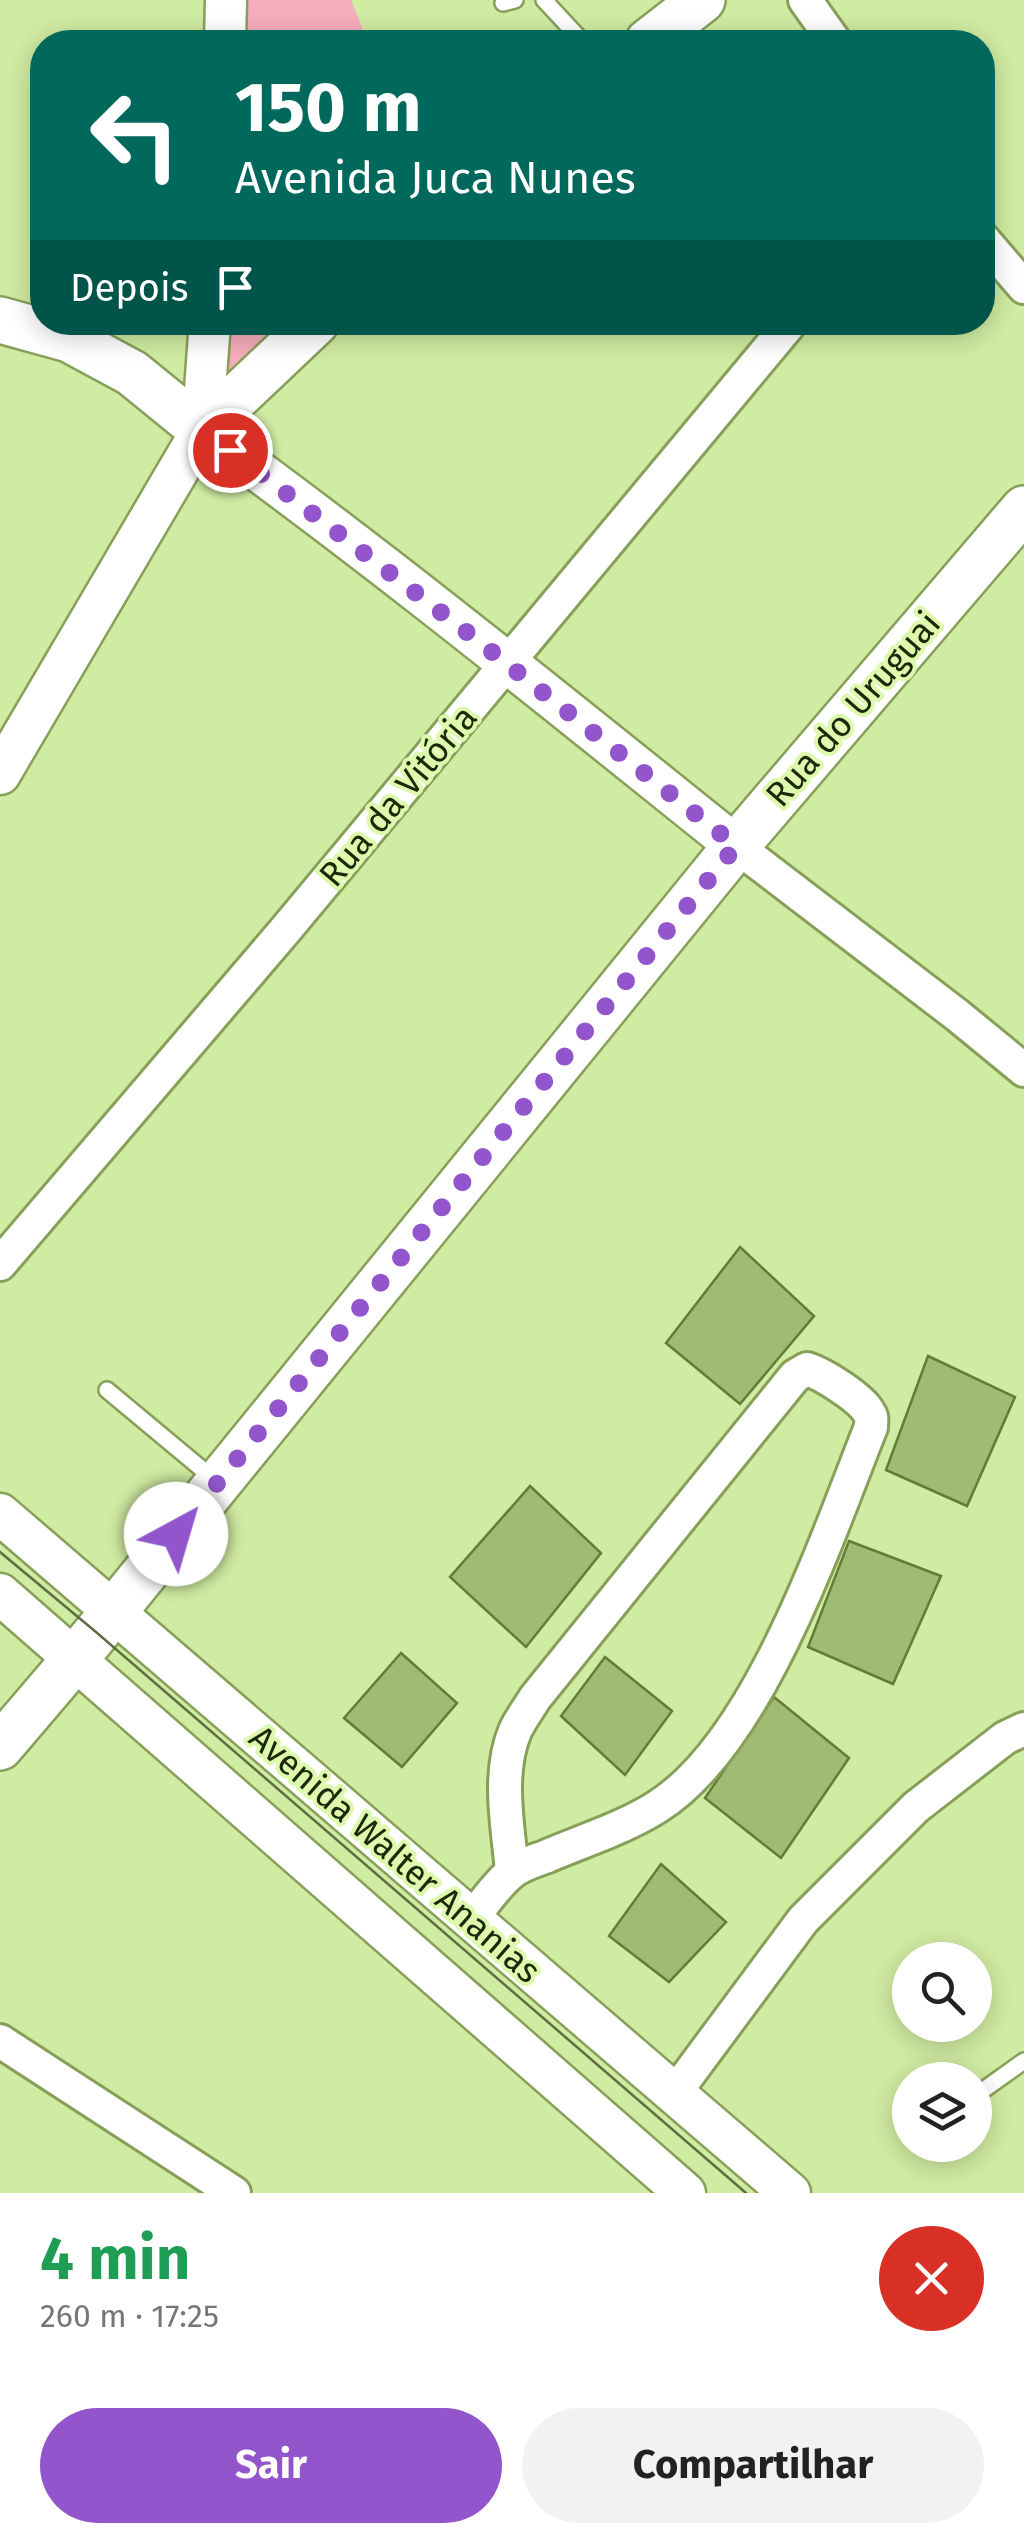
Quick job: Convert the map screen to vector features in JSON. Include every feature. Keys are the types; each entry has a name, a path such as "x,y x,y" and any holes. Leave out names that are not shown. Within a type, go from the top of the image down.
{"main road":[{"path":"663,30 702,0"},
{"path":"0,320 30,328"},
{"path":"54,335 132,373 202,430 302,335"},
{"name":"Rua do Uruguai","path":"0,1748 736,846 1024,509"}],"street":[{"path":"225,30 226,0"},
{"path":"806,0 827,30"},
{"path":"995,253 1024,287"},
{"path":"0,774 202,430 209,335"},
{"name":"Rua da Vitória","path":"0,1264 508,664 779,335"},
{"path":"202,430 508,664 1024,1070"},
{"path":"471,1919 512,1871 658,1806 691,1779 726,1739 796,1610 871,1427 872,1416 865,1407 819,1373 807,1369 795,1376 535,1698 514,1732 505,1800 512,1871"},
{"name":"Avenida Walter Ananias","path":"0,1514 790,2193"},
{"name":"Avenida Walter Ananias","path":"0,1594 685,2193"},
{"path":"674,2094 803,1920 916,1807 1005,1738 1024,1729"},
{"path":"5,2057 234,2193"}],"lane":[{"path":"544,0 572,30"},
{"path":"108,1390 218,1482"},
{"path":"992,2084 1024,2061"}],"shaded area":[{"path":"241,0 351,0 363,30 240,30"},
{"path":"227,335 275,335 225,379"}],"building":[{"path":"740,1247 814,1316 740,1404 666,1343"},
{"path":"928,1356 1015,1397 967,1506 886,1470"},
{"path":"530,1486 601,1553 526,1647 450,1577"},
{"path":"849,1541 941,1576 893,1684 808,1647"},
{"path":"401,1653 457,1703 402,1767 344,1718"},
{"path":"605,1657 672,1711 625,1775 561,1716"},
{"path":"774,1697 849,1758 781,1858 705,1798"},
{"path":"661,1864 726,1922 669,1982 609,1936"}],"tram line":[{"path":"0,1552 746,2193"}],"route":[{"path":"176,1534 736,846 230,450"}]}
